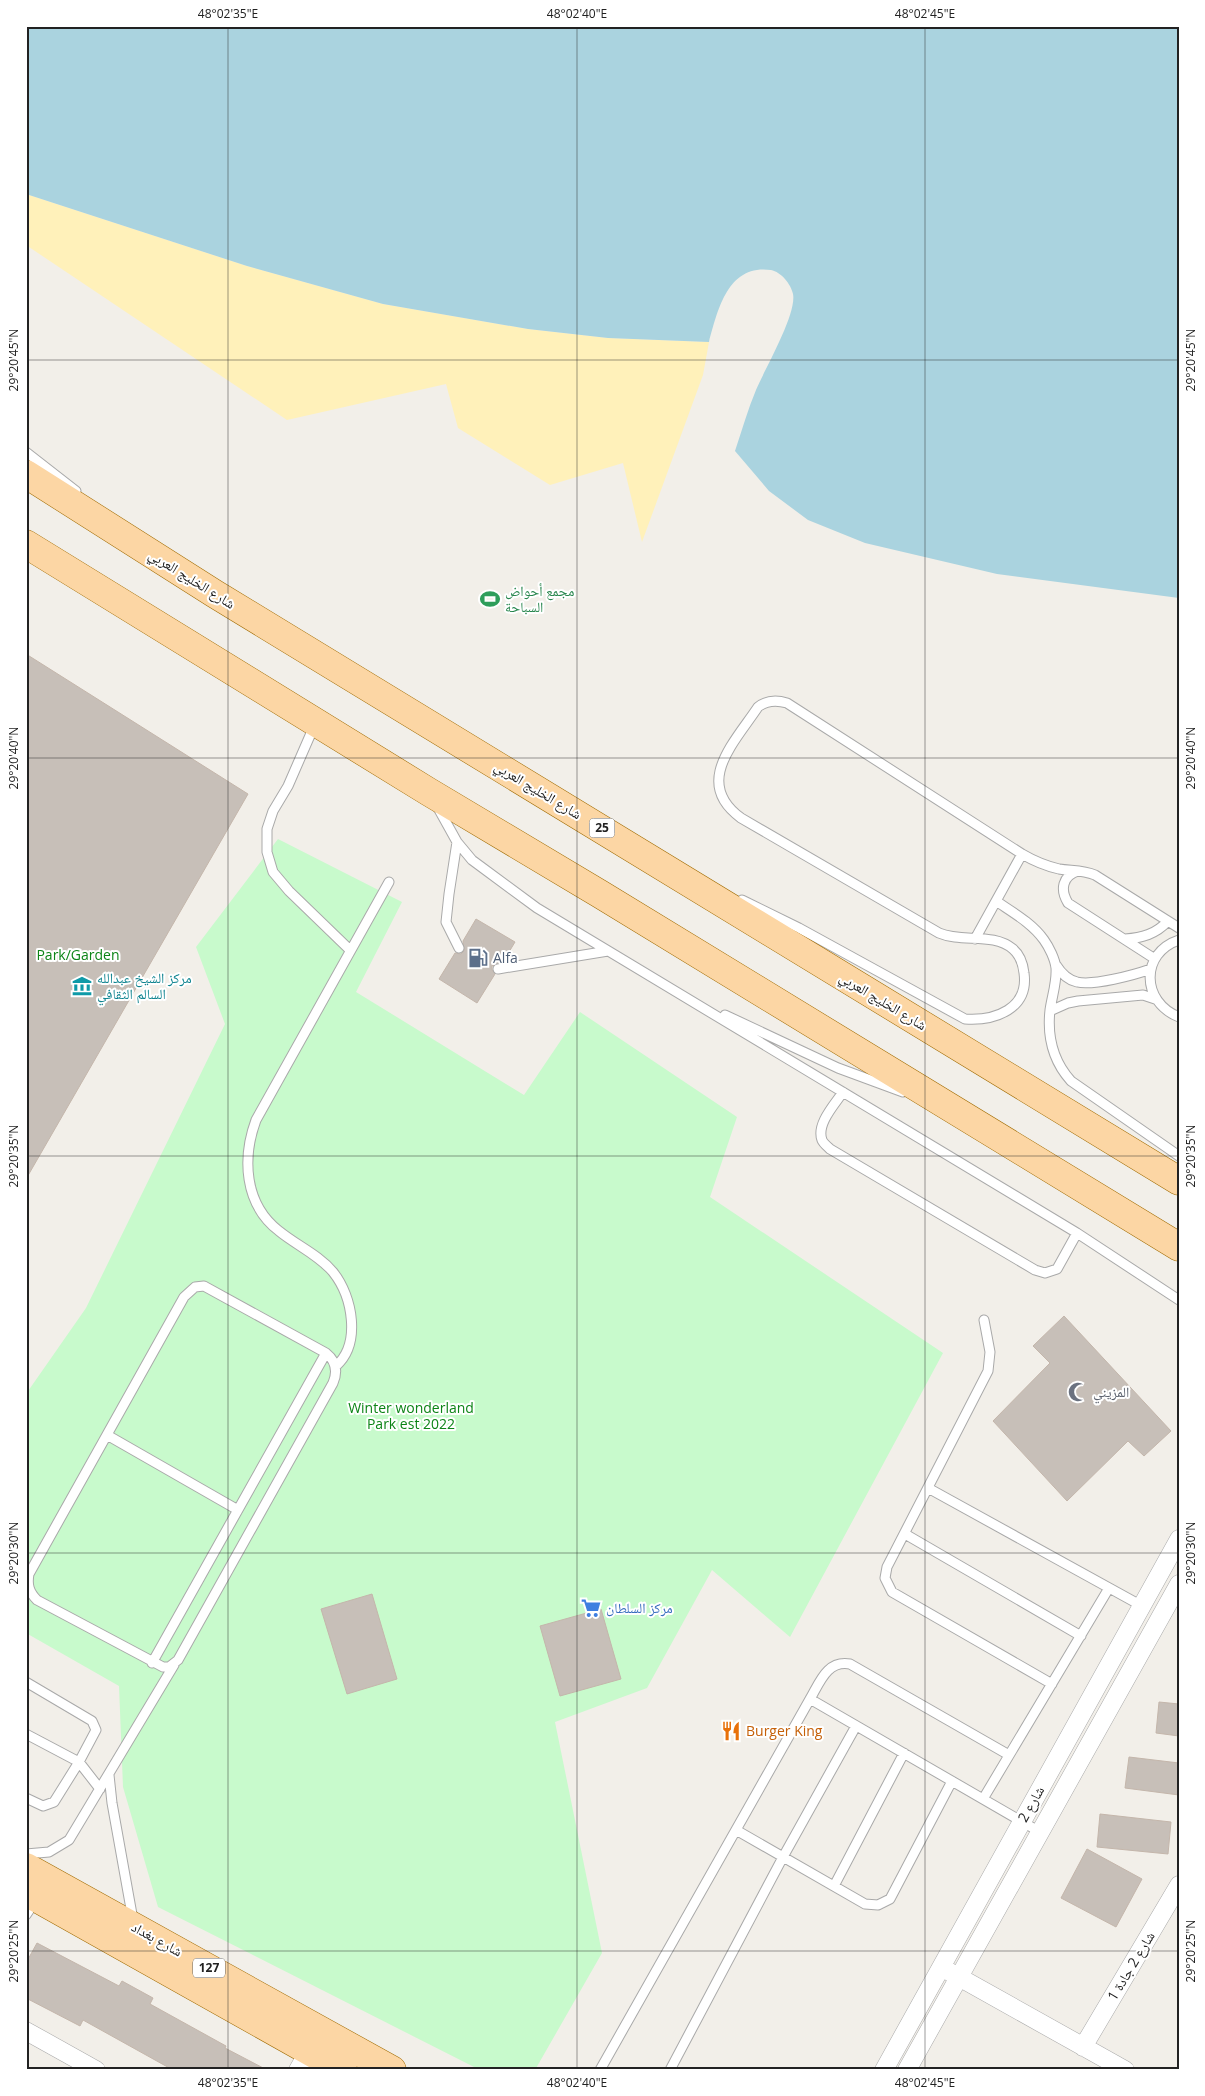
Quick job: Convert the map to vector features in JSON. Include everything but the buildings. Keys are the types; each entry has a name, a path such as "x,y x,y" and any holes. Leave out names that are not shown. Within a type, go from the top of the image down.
{"main road":[{"name":"شارع الخليج العربي","path":"26,474 224,600 1179,1180"},
{"path":"26,544 1177,1248"},
{"name":"شارع بغداد","path":"26,1867 392,2070"},
{"name":"شارع بغداد","path":"30,1902 304,2060 343,2070"}],"street":[{"name":"شارع 2","path":"884,2070 1179,1539"},
{"name":"شارع 2","path":"907,2070 1179,1584"},
{"name":"شارع 2 جادة 1","path":"1083,2047 1179,1885"},
{"path":"941,1967 1124,2070"},
{"path":"26,2031 96,2070"}],"lane":[{"path":"26,452 85,499 121,534"},
{"path":"732,896 799,928 965,1019 980,1020 996,1017 1015,1006 1021,998 1025,978 1020,957 1014,950 999,942 954,937 939,933 741,818 729,809 722,800 718,783 722,764 758,708 771,702 785,702 1022,854 1045,865 1062,869 1081,870 1095,875 1179,928"},
{"path":"316,722 288,786 272,811 267,829 267,852 273,872 289,891 350,950"},
{"path":"429,792 457,842 472,860 537,908 1077,1233 1179,1300"},
{"path":"457,842 446,922 459,948"},
{"path":"975,938 1022,854"},
{"path":"660,864 723,892"},
{"path":"1081,870 1073,873 1064,882 1064,896 1068,903 1155,958"},
{"path":"336,1366 344,1359 349,1348 351,1332 347,1301 342,1286 322,1261 277,1230 264,1215 254,1198 248,1179 246,1159 249,1139 256,1120 389,882"},
{"path":"996,901 1039,934 1049,949 1056,965 1068,978 1084,983 1133,975 1151,969"},
{"path":"1125,939 1154,933 1168,921"},
{"path":"1179,940 1162,949 1155,958 1151,969 1151,990 1155,999 1162,1007 1179,1017"},
{"path":"498,969 608,950"},
{"path":"1056,965 1050,1011 1050,1038 1052,1050 1062,1071 1071,1081 1179,1156"},
{"path":"679,994 838,1068 959,1113"},
{"path":"1050,1011 1078,1001 1143,995 1155,999"},
{"path":"843,1092 824,1120 821,1130 822,1140 830,1149 1035,1270 1045,1274 1057,1270 1077,1233"},
{"path":"26,1854 49,1852 69,1840 178,1660 333,1382 336,1366 326,1353 209,1288 194,1287 184,1297 30,1574 29,1588 37,1600 152,1663 163,1667 174,1664"},
{"path":"984,1320 990,1352 988,1371 885,1572 886,1583 892,1592 1052,1684"},
{"path":"152,1663 326,1353"},
{"path":"107,1435 238,1510"},
{"path":"928,1488 1142,1606"},
{"path":"905,1534 1081,1636"},
{"path":"983,1799 1109,1588"},
{"path":"600,2070 810,1698 829,1668 838,1664 850,1664 1009,1755"},
{"path":"26,1682 95,1724 96,1730 94,1737 54,1802 43,1806 26,1798"},
{"path":"810,1698 1040,1832"},
{"path":"670,2070 783,1857 856,1726"},
{"path":"26,1734 79,1762 100,1789"},
{"path":"834,1886 904,1753"},
{"path":"109,1774 112,1803 135,1927"},
{"path":"736,1830 871,1906 884,1903 890,1899 952,1781"}],"sand":[{"path":"26,194 247,266 383,304 528,329 608,338 709,342 703,375 642,542 623,463 550,485 458,428 446,384 287,420 26,245"}],"green space":[{"name":"Winter wonderland Park est 2022","path":"278,839 402,902 356,992 524,1095 580,1012 737,1117 710,1197 943,1353 790,1637 712,1570 647,1688 555,1722 602,1953 535,2070 480,2070 158,1907 123,1787 119,1686 26,1633 26,1394 86,1308 225,1024 196,947"}],"water":[{"path":"26,26 1179,26 1179,598 997,574 865,543 808,520 769,491 735,451 753,397 785,328 793,303 793,294 790,286 775,271 756,270 744,274 735,281 721,303 709,342 608,338 528,329 383,304 247,266 26,194"}],"place":[{"name":"مجمع أحواض السباحة","path":"490,599"},
{"name":"Alfa","path":"478,958"},
{"name":"مركز الشيخ عبدالله السالم الثقافي","path":"82,986"},
{"name":"المزيني","path":"1078,1392"},
{"name":"مركز السلطان","path":"591,1608"},
{"name":"Burger King","path":"731,1731"}],"park label":[{"name":"Park/Garden","path":"78,955"}]}
